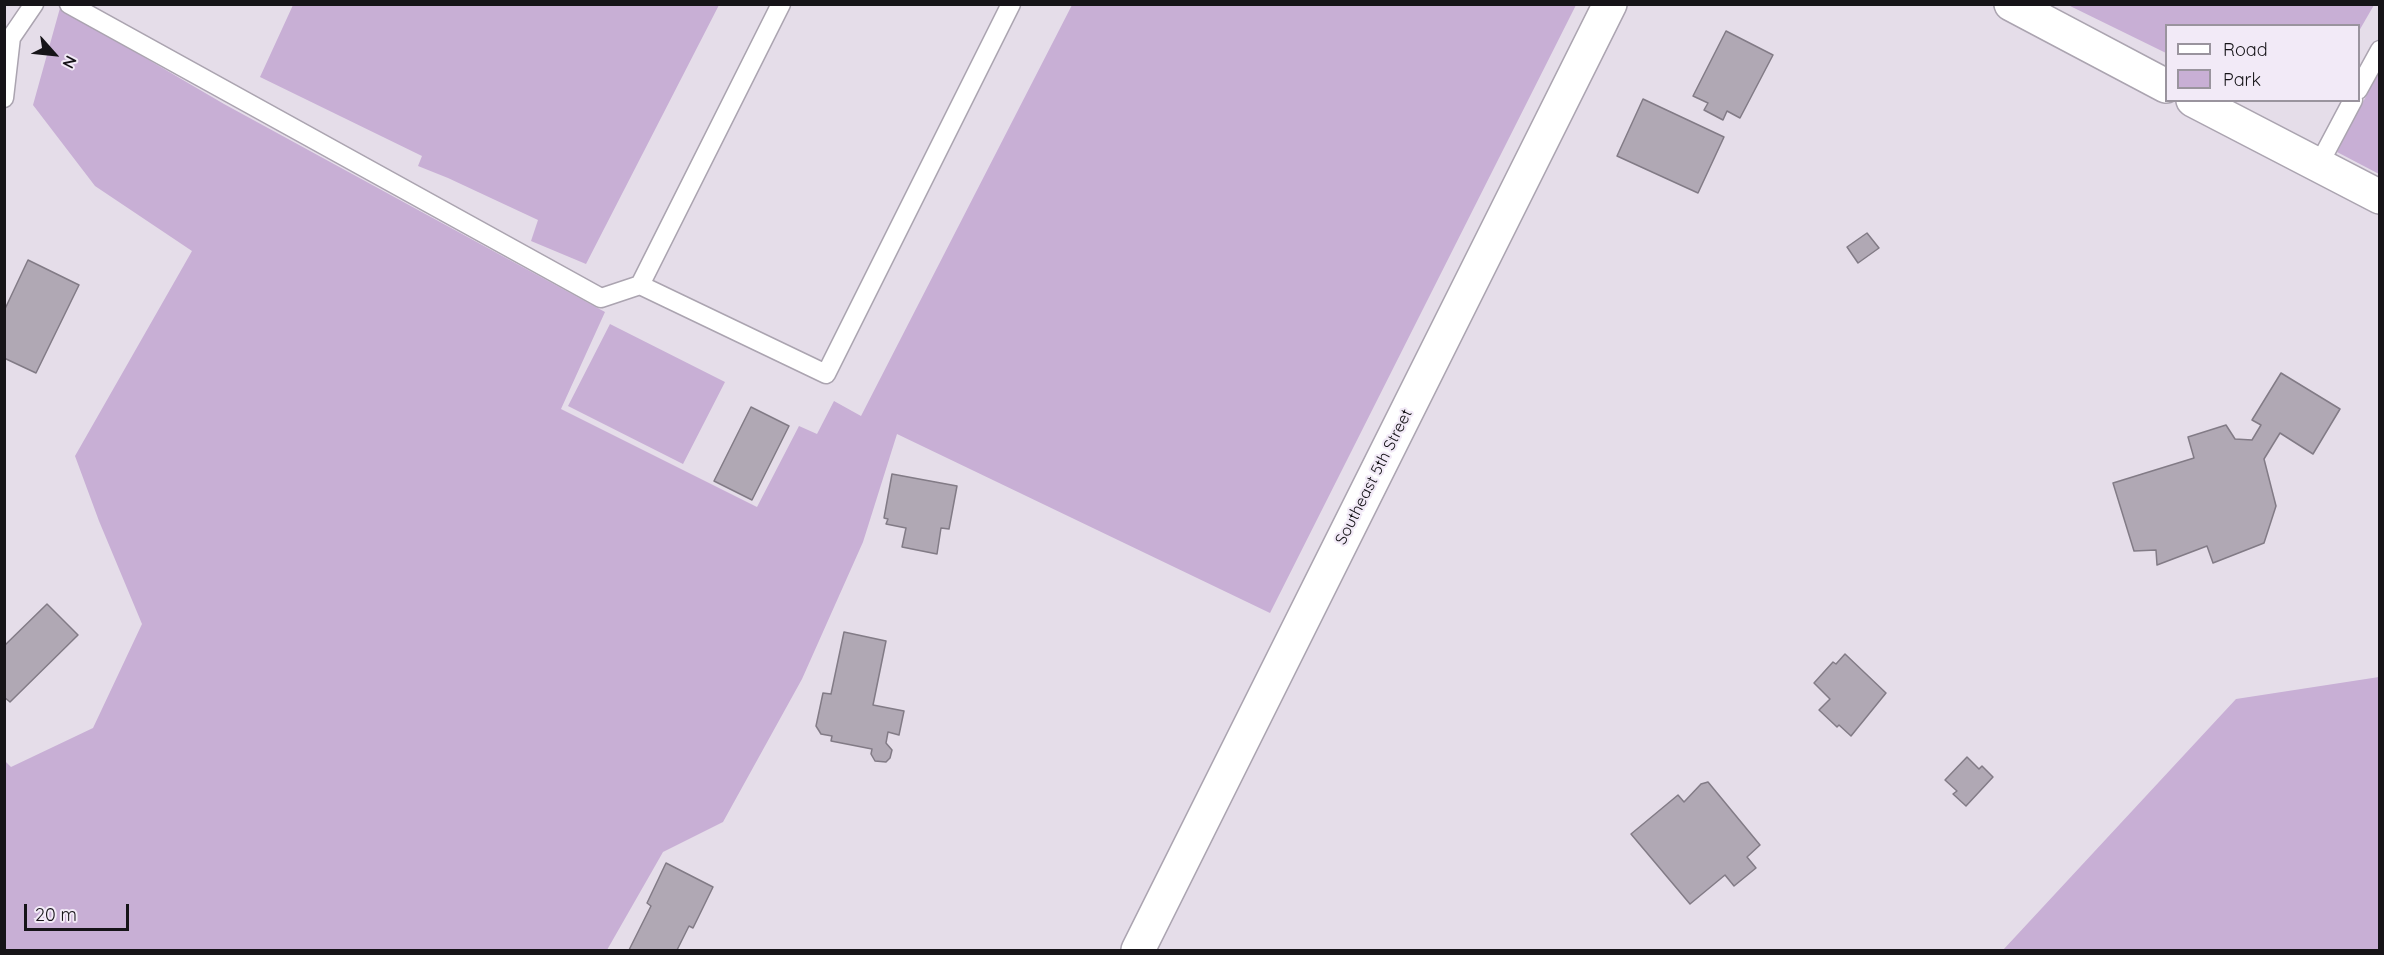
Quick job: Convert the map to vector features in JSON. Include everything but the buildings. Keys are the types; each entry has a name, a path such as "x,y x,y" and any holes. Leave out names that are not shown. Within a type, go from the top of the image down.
{"street":[{"name":"Southeast 5th Street","path":"1138,951 1610,4"},
{"path":"2011,4 2165,85"},
{"path":"2197,102 2379,197"}],"lane":[{"path":"4,98 8,42 34,4"},
{"path":"69,4 601,298 640,285 826,374 1011,4"},
{"path":"640,285 781,4"},
{"path":"2360,86 2379,50"},
{"path":"2318,166 2352,102"}],"green space":[{"path":"293,4 719,5 586,264 531,241 538,220 418,166 422,156 260,77"},
{"path":"2374,4 2360,29 2360,24 2165,24 2165,53 2068,5"},
{"path":"1072,5 1576,5 1270,613 897,434 863,542 802,679 723,822 663,852 607,950 5,950 4,760 11,767 93,728 142,624 75,456 192,251 95,186 33,105 60,8 224,104 605,312 561,409 757,507 799,426 817,434 834,401 861,416"},
{"path":"2379,71 2379,174 2337,152"},
{"path":"610,324 725,382 683,464 568,406"},
{"path":"2379,677 2379,950 2003,950 2236,699"}]}
